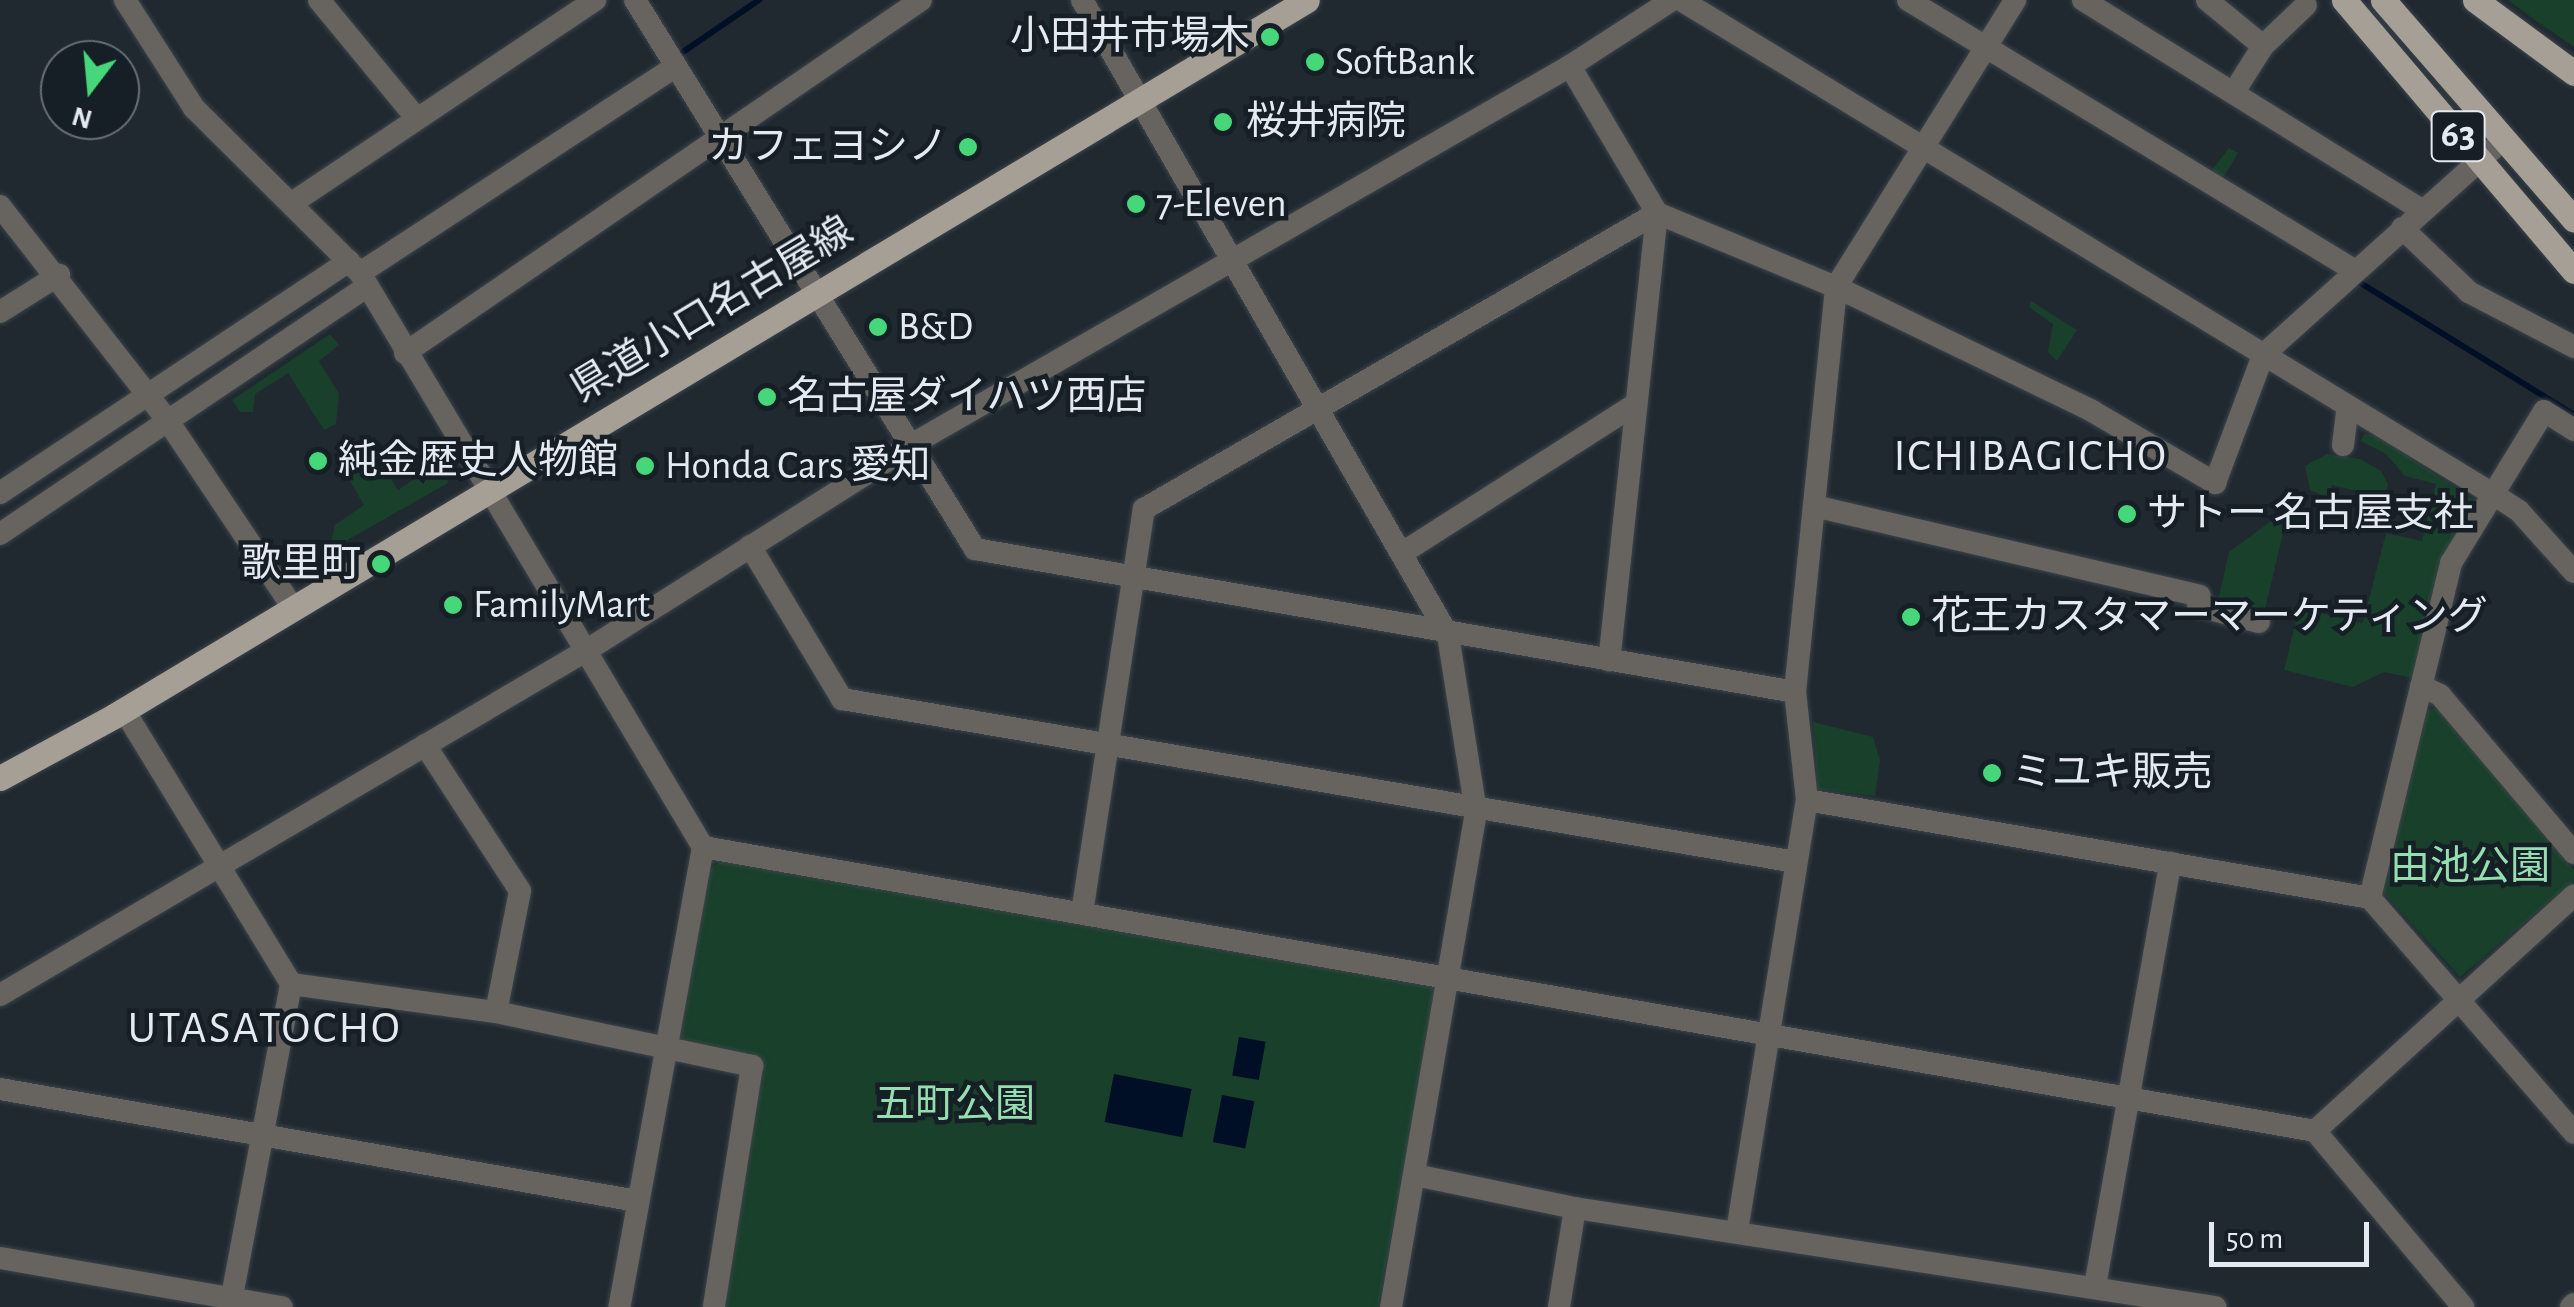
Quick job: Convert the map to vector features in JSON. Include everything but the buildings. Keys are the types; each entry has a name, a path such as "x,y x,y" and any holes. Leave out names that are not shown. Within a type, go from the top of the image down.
{"main road":[{"name":"県道小口名古屋線","path":"0,778 124,710 487,486 1307,0"},
{"name":"63","path":"2344,0 2574,271"},
{"name":"63","path":"2383,0 2574,220"},
{"path":"2475,0 2574,73"}],"street":[{"path":"320,0 417,120"},
{"path":"292,203 595,0"},
{"path":"635,0 975,549 1448,635 1795,692"},
{"path":"405,353 921,0"},
{"path":"1082,0 1448,635 1476,812 1451,979 1391,1307"},
{"path":"0,996 584,652 911,445 1230,258 1570,66 1672,0"},
{"path":"1681,0 2520,511 2574,572"},
{"path":"1908,0 2354,270"},
{"path":"1738,1231 1772,1038 1807,800 1795,692 1836,287 2015,0"},
{"path":"2083,0 2422,210"},
{"path":"2207,0 2263,46"},
{"path":"135,4 194,108 358,274 703,847 619,1307"},
{"path":"2234,92 2263,46 2306,5"},
{"path":"0,493 149,396 358,274 675,66"},
{"path":"1570,66 1656,212 1836,287 2092,411 2214,483 2263,355 2504,139"},
{"path":"0,206 58,275 168,422 292,606"},
{"path":"1609,660 1656,212"},
{"path":"1082,913 1144,510 1656,212"},
{"path":"2402,228 2470,292 2574,347"},
{"path":"0,534 168,422 358,274"},
{"path":"0,312 58,275"},
{"path":"1402,553 1634,405"},
{"path":"2343,445 2348,406"},
{"path":"2370,898 2451,563 2544,411 2574,430"},
{"path":"1814,506 2199,601 2259,622"},
{"path":"750,546 842,699 1108,743 1476,812 1796,862"},
{"path":"2421,686 2440,696 2574,853"},
{"path":"124,710 214,867 291,984 259,1136 231,1303"},
{"path":"425,746 520,891 496,1012"},
{"path":"1807,800 2370,898 2574,1133"},
{"path":"703,847 2315,1131 2462,1307"},
{"path":"2102,1294 2170,863"},
{"path":"2315,1131 2454,998 2574,895"},
{"path":"291,984 496,1012 752,1066 714,1307"},
{"path":"0,1089 637,1201"},
{"path":"1415,1175 1574,1208 1738,1231 2102,1294 2215,1307"},
{"path":"1559,1307 1574,1208"},
{"path":"0,1258 231,1303 282,1307"}],"green space":[{"path":"2508,0 2574,0 2574,47 2532,18"},
{"path":"2229,148 2238,153 2220,183 2208,175"},
{"path":"2031,301 2077,330 2057,361 2048,352 2053,324 2029,307"},
{"path":"330,334 339,345 319,361 339,394 336,424 324,430 288,373 255,394 253,412 240,412 232,400"},
{"path":"2364,434 2376,435 2475,501 2439,563 2412,678 2384,672 2353,687 2284,670 2299,608 2363,623 2386,533 2422,541 2436,484 2405,476 2386,454 2361,441"},
{"path":"2327,454 2360,459 2381,471 2388,485 2383,499 2354,504 2357,491 2332,485 2328,498 2310,490 2305,466"},
{"path":"381,464 398,490 434,466 446,471 448,483 289,573 277,549 288,543 301,561 331,543 335,525 364,505 346,474"},
{"path":"2289,508 2264,613 2218,601 2229,552"},
{"name":"由池公園","path":"2438,708 2574,870 2574,881 2460,977 2383,892 2426,710"},
{"path":"1813,722 1873,737 1880,761 1875,796 1818,789"},
{"name":"五町公園","path":"725,858 1427,983 1436,992 1378,1307 719,1307 757,1060 678,1039 705,873"}],"water":[{"path":"1239,1037 1266,1042 1259,1080 1232,1075"},
{"path":"1114,1074 1192,1089 1182,1137 1105,1122"},
{"path":"1222,1095 1254,1101 1245,1148 1213,1142"}],"waterway":[{"path":"680,54 759,0"},
{"path":"2359,282 2574,415"}],"place":[{"name":"小田井市場木","path":"1270,37"},
{"name":"SoftBank","path":"1315,62"},
{"name":"桜井病院","path":"1223,122"},
{"name":"カフェヨシノ","path":"968,147"},
{"name":"7-Eleven","path":"1136,204"},
{"name":"B&D","path":"878,327"},
{"name":"名古屋ダイハツ西店","path":"767,397"},
{"name":"純金歴史人物館","path":"318,461"},
{"name":"Honda Cars 愛知","path":"645,466"},
{"name":"サトー 名古屋支社","path":"2127,514"},
{"name":"歌里町","path":"381,564"},
{"name":"FamilyMart","path":"453,605"},
{"name":"花王カスタマーマーケティング","path":"1911,617"},
{"name":"ミユキ販売","path":"1992,773"}],"district":[{"name":"ICHIBAGICHO","path":"2031,457"},
{"name":"UTASATOCHO","path":"265,1029"}]}
